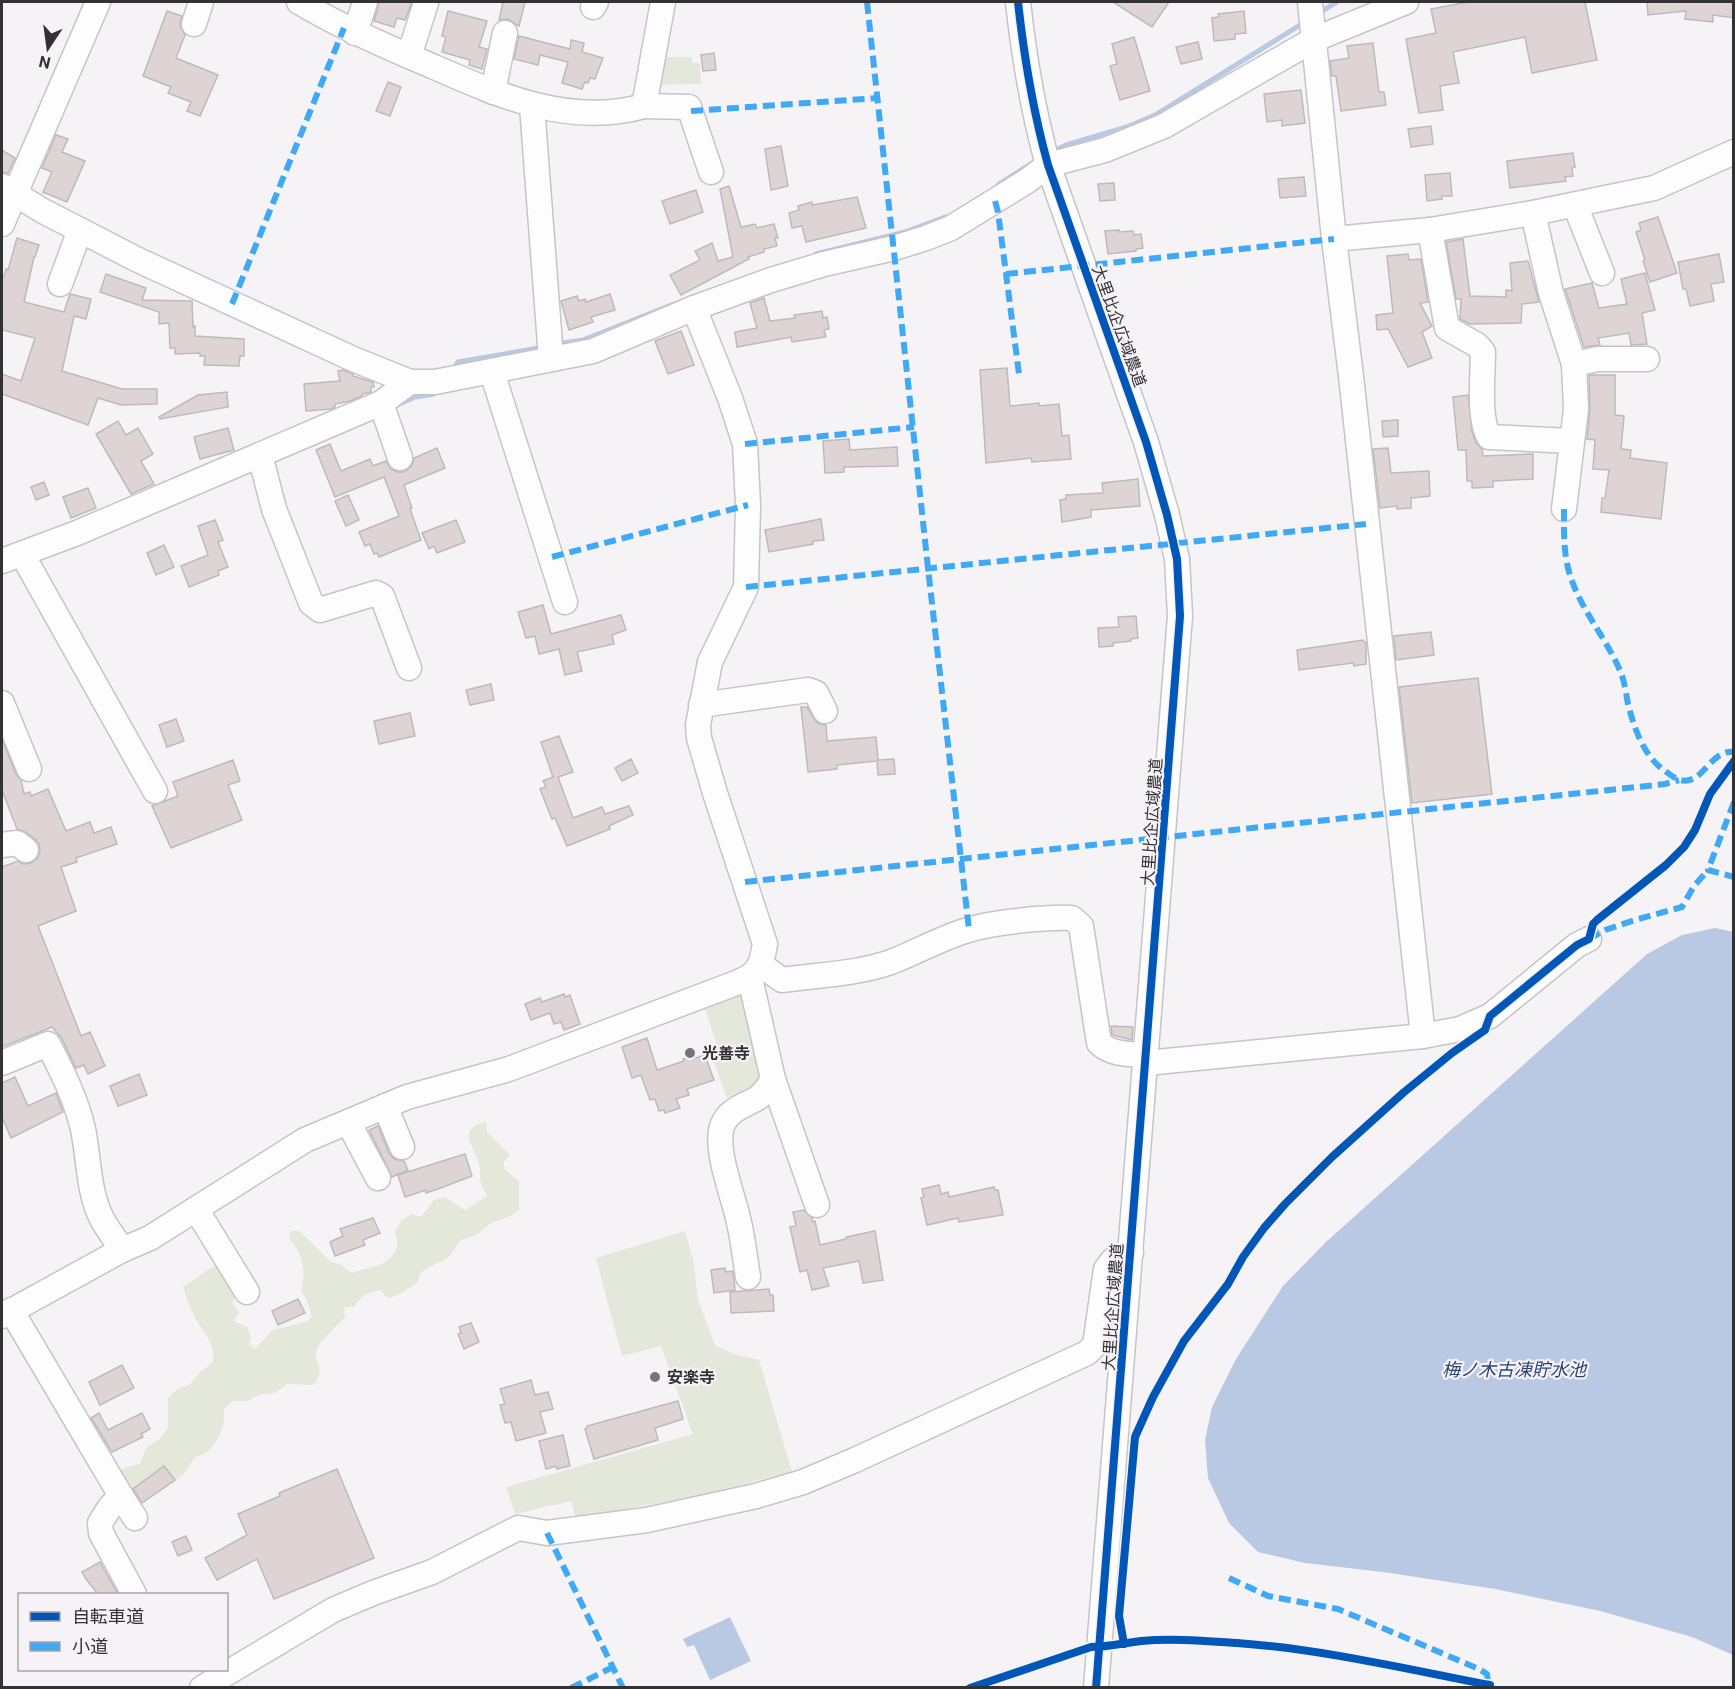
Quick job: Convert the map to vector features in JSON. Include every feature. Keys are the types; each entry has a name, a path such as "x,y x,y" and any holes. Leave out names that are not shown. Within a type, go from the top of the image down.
{"street":[{"path":"2,224 7,190 98,2"},
{"path":"301,2 355,33 493,92 532,105 579,112 605,113 644,106 689,107 711,172"},
{"path":"355,33 365,2"},
{"path":"644,106 663,2"},
{"name":"大里比企広域農道","path":"1018,2 1025,64 1035,119 1048,165 1146,442 1177,559 1180,616 1097,1677"},
{"path":"1310,2 1334,239 1423,1036"},
{"path":"7,190 80,230 232,304 353,359 410,382 435,382 593,351 694,308 771,280 824,264 894,248 951,228 1027,181 1048,165 1105,150 1164,126 1313,40 1406,2"},
{"path":"409,56 426,3"},
{"path":"493,92 505,33"},
{"path":"532,105 551,358"},
{"path":"1334,239 1430,230 1533,213 1654,188 1734,152"},
{"path":"1575,205 1602,273"},
{"path":"1533,213 1551,293 1574,364 1576,409 1564,509"},
{"path":"60,284 80,230"},
{"path":"1430,230 1447,328 1477,345 1483,352 1483,408 1486,432 1489,437 1572,441"},
{"path":"694,308 730,398 744,444 747,505 746,587 710,662 698,724 699,738 714,793 765,944 756,972 773,1079 818,1205"},
{"path":"1574,364 1598,359 1647,359"},
{"path":"492,372 565,602"},
{"path":"156,791 12,558 77,533 381,403 410,382"},
{"path":"381,403 400,458"},
{"path":"260,456 274,509 311,603 320,610 376,593 382,596 409,668"},
{"path":"701,705 808,690 816,693 825,711"},
{"path":"2,703 29,769"},
{"path":"2,845 17,843 26,850"},
{"path":"135,1518 6,1313 122,1250 150,1238 305,1140 407,1096 509,1069 756,972 782,980 858,969 890,962 969,930 1012,923 1072,918 1081,926 1099,1044 1113,1052 1146,1059 1423,1036 1460,1029 1490,1016 1577,945 1589,939"},
{"path":"2,1063 48,1044 65,1078 80,1120 94,1196 102,1218 122,1250"},
{"path":"748,1277 739,1220 721,1149 720,1134 729,1115 736,1108 757,1098 767,1089 773,1079"},
{"path":"385,1106 402,1147"},
{"path":"348,1122 378,1178"},
{"path":"196,1209 247,1292"},
{"path":"202,1688 333,1610 372,1593 432,1572 518,1528 547,1533 647,1520 756,1496 803,1482 1087,1353 1095,1345 1106,1269 1113,1260 1131,1253"},
{"path":"121,1496 110,1507 100,1524 101,1533 133,1593"}],"shaded area":[{"path":"662,57 692,57 692,63 700,63 701,84 658,85"},
{"path":"745,990 761,1074 760,1084 749,1092 727,1098 708,1045 716,1042 704,1005"},
{"path":"486,1122 487,1132 510,1155 504,1162 504,1169 519,1181 519,1210 493,1222 476,1235 461,1240 450,1256 421,1272 417,1283 396,1296 388,1298 380,1290 371,1292 359,1300 354,1307 344,1307 345,1317 324,1339 316,1352 320,1370 314,1385 287,1384 275,1393 260,1394 248,1401 233,1401 224,1409 223,1427 216,1442 207,1452 194,1459 182,1476 147,1491 137,1498 130,1497 118,1474 124,1468 140,1464 146,1448 162,1437 168,1427 168,1398 176,1390 189,1385 213,1362 210,1343 192,1312 183,1286 222,1264 237,1295 232,1303 239,1313 234,1321 247,1327 251,1337 249,1345 255,1349 273,1330 305,1322 312,1317 307,1300 301,1291 303,1277 301,1257 289,1239 291,1231 299,1231 331,1262 340,1264 352,1273 386,1261 396,1250 395,1232 402,1220 412,1214 421,1217 434,1200 445,1197 465,1210 487,1196 481,1183 479,1163 469,1138 471,1129"},
{"path":"685,1231 694,1263 698,1300 715,1345 733,1354 759,1360 792,1472 692,1497 587,1516 575,1516 571,1501 515,1514 506,1487 693,1434 661,1346 622,1356 596,1258"}],"water":[{"name":"梅ノ木古凍貯水池","path":"1715,928 1734,932 1733,1655 1692,1637 1600,1611 1495,1589 1305,1563 1258,1552 1229,1523 1208,1478 1205,1440 1212,1407 1236,1359 1283,1286 1326,1242 1647,954 1682,935"},
{"path":"730,1617 751,1661 710,1680 694,1645 687,1647 683,1639"}],"building":[{"path":"379,2 412,2 405,20 397,18 394,27 374,21"},
{"path":"503,2 525,2 519,26 508,19 499,20"},
{"path":"1113,2 1169,2 1152,27"},
{"path":"1468,2 1585,2 1597,60 1532,73 1525,37 1453,52 1459,83 1440,86 1443,110 1419,113 1406,39 1436,33 1431,9"},
{"path":"1647,2 1734,2 1734,18 1713,15 1713,22 1685,19 1686,11 1648,15"},
{"path":"167,11 182,16 180,26 185,35 176,58 218,75 200,116 187,111 191,102 168,93 171,87 143,76"},
{"path":"448,11 487,21 479,47 487,49 482,69 469,65 470,60 442,52 446,37 442,36"},
{"path":"1244,11 1246,33 1235,34 1235,39 1214,41 1212,18 1219,17 1218,14"},
{"path":"519,36 570,49 571,40 584,43 582,52 603,58 595,79 590,78 582,89 562,83 568,62 540,55 538,65 514,59"},
{"path":"1134,37 1150,91 1120,100 1110,66 1117,64 1112,44"},
{"path":"1198,42 1202,59 1181,64 1176,47"},
{"path":"1373,43 1379,92 1384,92 1386,105 1341,111 1336,76 1332,76 1330,61 1349,58 1347,46"},
{"path":"714,53 716,70 703,71 701,55"},
{"path":"388,82 401,87 390,116 376,111"},
{"path":"1301,90 1305,123 1282,126 1282,120 1267,122 1264,94"},
{"path":"1431,126 1433,144 1411,147 1408,129"},
{"path":"56,135 68,139 62,152 85,161 67,202 43,192 52,172 42,168"},
{"path":"781,146 788,186 771,190 765,149"},
{"path":"2,150 15,158 8,173 2,172"},
{"path":"1573,153 1575,167 1572,168 1573,176 1565,177 1566,181 1510,188 1507,161"},
{"path":"1450,173 1452,196 1442,196 1442,199 1427,201 1425,175"},
{"path":"1304,177 1306,196 1280,198 1278,179"},
{"path":"1114,183 1115,200 1100,201 1098,184"},
{"path":"729,186 741,227 755,224 757,228 774,224 778,238 775,238 777,246 764,249 764,252 748,257 749,259 681,295 670,275 700,260 695,251 712,243 718,261 733,257 720,189"},
{"path":"696,190 703,212 670,224 662,201"},
{"path":"857,197 866,228 806,242 802,226 792,228 789,213 799,210 798,206 812,202 812,205"},
{"path":"1658,217 1677,273 1650,282 1636,232 1641,230 1639,223"},
{"path":"1119,230 1119,232 1133,231 1134,235 1141,234 1143,248 1108,254 1105,231"},
{"path":"17,238 39,245 24,302 64,312 70,294 91,299 86,319 74,316 62,371 122,389 157,389 157,404 121,405 98,398 88,425 2,394 2,374 21,381 35,338 2,330 2,276 6,269 8,270"},
{"path":"1463,239 1470,296 1506,297 1506,290 1512,291 1510,263 1528,261 1539,302 1522,304 1521,323 1470,324 1460,319 1461,299 1456,299 1446,242"},
{"path":"1408,254 1409,260 1421,259 1428,302 1420,303 1432,326 1422,332 1432,358 1408,367 1388,329 1377,330 1376,315 1393,313 1387,256"},
{"path":"1719,254 1724,282 1711,284 1714,301 1690,306 1686,289 1683,289 1678,262"},
{"path":"1645,273 1655,310 1642,313 1647,344 1631,345 1629,333 1598,338 1600,345 1584,347 1565,289 1592,283 1599,308 1627,304 1621,279"},
{"path":"106,274 146,288 142,300 192,301 195,336 244,339 244,356 240,356 239,366 204,365 205,356 200,356 200,353 175,354 175,348 170,348 169,323 159,324 159,312 100,292"},
{"path":"610,294 615,310 591,317 593,322 569,330 561,301 577,296 579,301 585,299 586,302"},
{"path":"764,298 770,321 822,311 823,318 827,317 829,329 824,330 826,337 792,342 791,337 737,347 735,332 757,328 750,303"},
{"path":"681,331 694,365 668,374 655,341"},
{"path":"1007,368 1010,406 1039,403 1039,406 1059,404 1062,436 1069,435 1071,459 1032,462 1031,458 986,463 980,370"},
{"path":"343,370 353,376 373,382 374,387 371,387 371,392 350,401 335,404 335,407 331,409 306,411 304,384 340,381 338,371"},
{"path":"1589,375 1615,375 1615,415 1624,416 1621,449 1631,450 1630,458 1667,463 1661,519 1601,512 1609,470 1593,469 1595,440 1587,439 1590,409"},
{"path":"227,392 228,407 160,419 159,417 198,395"},
{"path":"1468,395 1472,432 1476,443 1482,449 1483,456 1533,454 1533,479 1493,481 1493,487 1472,488 1472,481 1467,481 1466,450 1458,450 1453,397"},
{"path":"1398,420 1398,436 1383,437 1382,421"},
{"path":"118,421 126,435 138,428 153,454 141,461 154,484 131,494 96,434"},
{"path":"228,428 234,450 200,459 194,437"},
{"path":"849,439 850,450 897,447 898,466 844,467 844,472 825,473 823,441"},
{"path":"330,444 341,471 370,459 373,466 386,461 391,469 404,472 411,467 414,458 437,448 445,468 404,485 421,540 379,557 377,553 374,554 370,544 365,546 359,532 399,516 384,477 335,497 316,450"},
{"path":"1388,448 1391,473 1429,471 1430,496 1411,498 1411,508 1397,509 1397,506 1380,508 1373,449"},
{"path":"1138,479 1140,506 1091,510 1091,517 1062,522 1060,500 1066,499 1066,495 1103,493 1102,483"},
{"path":"44,482 49,495 36,500 31,487"},
{"path":"88,488 96,508 71,518 63,497"},
{"path":"348,495 359,520 346,526 335,501"},
{"path":"821,519 824,540 769,552 765,530"},
{"path":"215,520 223,540 218,542 228,567 218,571 219,575 189,587 181,566 208,555 198,526"},
{"path":"456,520 465,542 437,553 434,546 429,549 422,533"},
{"path":"164,545 174,567 156,575 147,553"},
{"path":"543,605 551,634 621,615 626,630 612,635 614,644 577,652 582,671 565,675 559,649 539,654 535,636 526,638 518,612"},
{"path":"1136,616 1138,638 1113,643 1113,646 1099,647 1098,628 1119,627 1118,617"},
{"path":"1431,632 1434,655 1396,660 1394,636"},
{"path":"1363,640 1366,642 1366,664 1354,666 1353,663 1299,670 1297,650"},
{"path":"1478,678 1492,794 1412,803 1399,687"},
{"path":"491,684 494,700 470,705 466,690"},
{"path":"801,707 807,707 817,723 826,725 827,741 876,737 878,760 894,759 895,774 878,775 877,761 837,765 837,769 808,772"},
{"path":"410,713 415,736 379,744 374,721"},
{"path":"176,719 184,741 167,747 159,725"},
{"path":"559,736 573,772 558,777 573,818 602,807 605,814 629,806 633,815 609,826 610,829 567,846 555,818 552,819 540,789 546,787 543,781 553,777 541,742"},
{"path":"2,739 16,774 21,780 24,794 30,792 31,796 48,789 66,831 90,822 94,833 111,827 117,844 76,858 77,862 61,867 76,911 38,926 81,1036 90,1032 105,1066 88,1074 84,1065 76,1068 61,1037 52,1027 2,1047 2,867 18,861 23,864 31,863 38,858 40,851 35,839 17,829 2,790"},
{"path":"631,759 638,773 622,781 615,768"},
{"path":"233,760 240,781 228,785 242,820 171,848 152,806 178,796 173,782"},
{"path":"564,994 565,997 570,995 580,1024 564,1030 561,1022 554,1024 550,1013 531,1020 525,1004 540,998 542,1002"},
{"path":"1111,1026 1133,1027 1132,1040 1112,1035"},
{"path":"647,1038 657,1070 695,1055 696,1058 705,1055 714,1080 687,1089 689,1095 676,1099 680,1108 665,1113 664,1110 659,1111 655,1099 650,1100 641,1075 632,1078 622,1047"},
{"path":"139,1074 147,1095 118,1106 110,1086"},
{"path":"15,1077 28,1106 56,1093 63,1112 11,1138 2,1117 2,1083"},
{"path":"378,1126 389,1153 394,1159 404,1161 408,1170 392,1177 369,1130"},
{"path":"465,1154 472,1176 426,1193 426,1190 405,1197 398,1175"},
{"path":"939,1185 941,1194 948,1192 949,1197 994,1187 998,1190 1003,1215 959,1222 958,1218 927,1225 921,1198 924,1197 922,1189"},
{"path":"804,1210 813,1222 815,1221 820,1245 875,1231 883,1280 863,1283 859,1261 823,1268 829,1286 812,1290 807,1270 800,1272 790,1227 796,1226 793,1212"},
{"path":"373,1218 380,1233 363,1240 365,1245 335,1256 330,1242 343,1236 340,1229"},
{"path":"725,1268 726,1272 733,1271 735,1290 714,1293 711,1270"},
{"path":"769,1289 770,1295 773,1295 774,1311 731,1313 730,1292"},
{"path":"298,1299 305,1313 278,1325 272,1311"},
{"path":"471,1323 479,1342 464,1349 458,1334 461,1333 459,1327"},
{"path":"122,1365 134,1388 100,1405 89,1382"},
{"path":"531,1380 535,1395 548,1392 553,1409 540,1412 546,1433 516,1441 511,1422 505,1423 500,1405 505,1404 500,1389"},
{"path":"678,1401 683,1419 655,1428 658,1440 594,1459 585,1429 587,1426"},
{"path":"99,1413 108,1430 142,1413 150,1429 141,1434 143,1437 112,1452 91,1418"},
{"path":"563,1435 570,1466 546,1469 539,1441"},
{"path":"164,1466 175,1480 142,1503 133,1489"},
{"path":"337,1469 374,1558 274,1599 257,1559 217,1580 205,1558 247,1535 238,1514 280,1496 279,1493"},
{"path":"186,1536 192,1550 178,1556 172,1542"},
{"path":"100,1562 117,1593 97,1593 82,1572"}],"waterway":[{"path":"1317,14 1337,2"},
{"path":"1050,153 1066,145 1127,127 1155,115 1305,22"},
{"path":"999,184 1037,160"},
{"path":"816,254 905,232 945,217"},
{"path":"556,344 583,340 674,304"},
{"path":"453,369 458,362 544,347"},
{"path":"395,406 415,397 434,394 438,389"}],"marked path":[{"path":"867,2 969,930"},
{"path":"232,304 344,28"},
{"path":"691,111 878,98"},
{"path":"995,201 1019,374"},
{"path":"1006,274 1334,239"},
{"path":"745,444 914,427"},
{"path":"552,557 748,505"},
{"path":"1564,509 1564,536 1572,581 1621,673 1633,721 1640,739 1654,762 1672,776 1680,780 1688,780 1695,778 1719,756 1734,752"},
{"path":"746,587 1366,524"},
{"path":"745,882 1665,784 1679,780"},
{"path":"1734,802 1708,870 1734,877"},
{"path":"1589,939 1605,930 1682,907 1694,886 1708,870"},
{"path":"547,1533 623,1688"},
{"path":"1229,1578 1268,1596 1338,1609 1479,1669 1487,1674 1489,1688"},
{"path":"571,1688 613,1667"}],"cycle path":[{"path":"1018,2 1030,84 1048,165 1146,442 1167,515 1177,559 1180,616 1096,1688"},
{"path":"1124,1644 1119,1616 1135,1437 1153,1397 1184,1341 1228,1284 1243,1257 1264,1228 1332,1157 1403,1093 1452,1053 1485,1030 1490,1016 1577,945 1589,939 1593,924 1597,920 1666,865 1684,847 1695,830 1710,794 1734,761"},
{"path":"970,1688 1091,1647 1165,1640 1237,1643 1301,1650 1490,1685"}],"place":[{"name":"光善寺","path":"690,1053"},
{"name":"安楽寺","path":"655,1377"}]}
